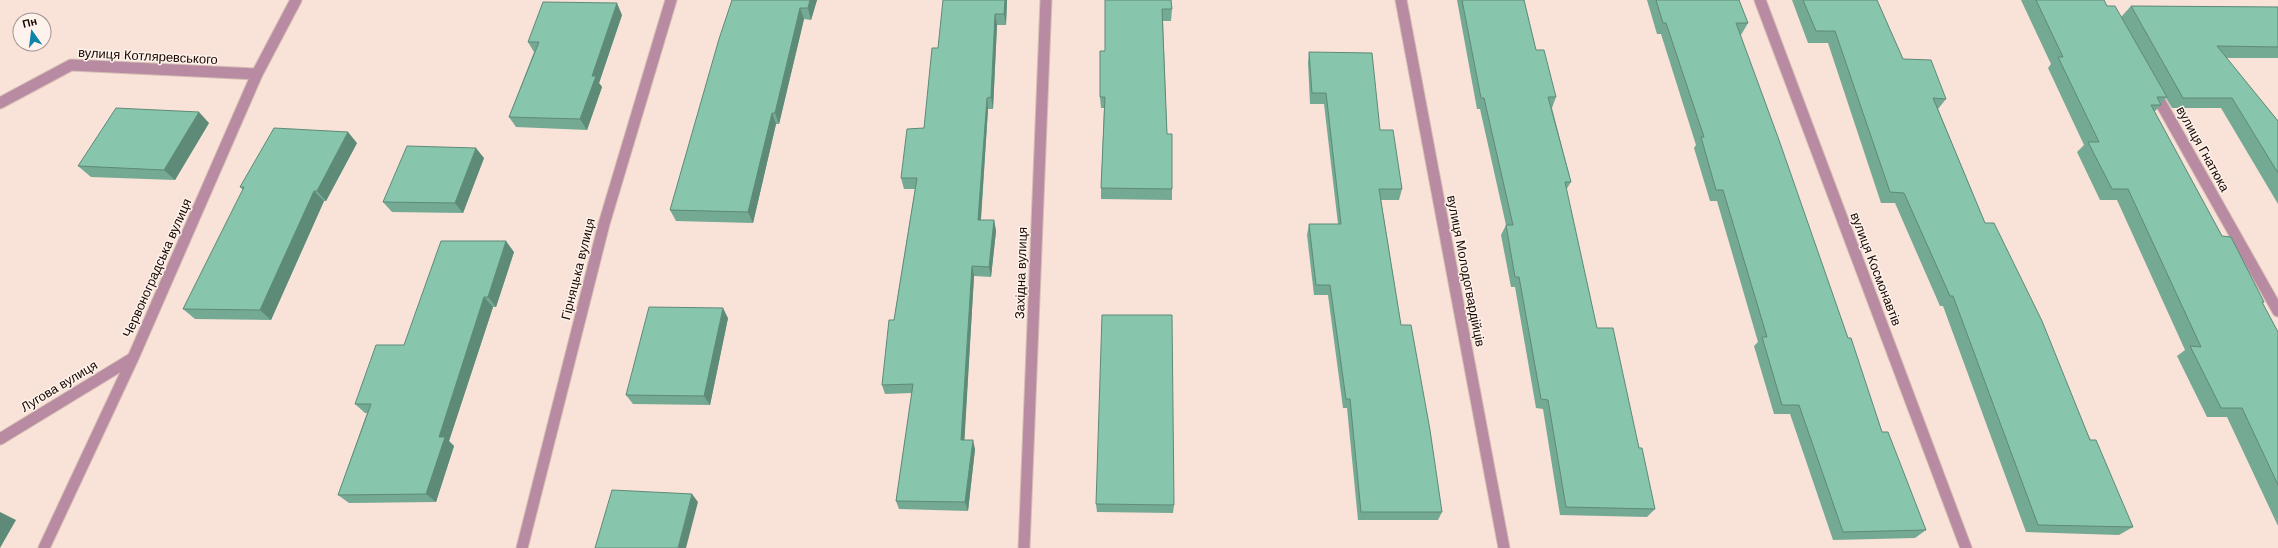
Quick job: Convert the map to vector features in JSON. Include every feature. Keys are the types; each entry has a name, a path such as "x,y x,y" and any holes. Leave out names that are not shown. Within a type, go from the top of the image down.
{"street":[{"name":"Червоноградська вулиця","path":"44,548 133,358 257,74 296,0"},
{"name":"Гірняцька вулиця","path":"522,548 604,224 671,0"},
{"name":"Західна вулиця","path":"1024,548 1046,0"},
{"name":"вулиця Молодогвардійців","path":"1400,0 1504,548"},
{"name":"вулиця Космонавтів","path":"1760,0 1966,548"},
{"name":"вулиця Котляревського","path":"0,103 71,65 257,74"},
{"name":"вулиця Гнатюка","path":"2150,83 2278,311"},
{"name":"Лугова вулиця","path":"0,439 133,358"}],"building":[{"path":"732,0 810,0 808,8 800,8 775,113 772,113 748,212 670,210 719,39"},
{"path":"943,0 1005,0 1004,14 995,14 991,97 987,98 978,220 994,220 989,267 972,266 961,440 973,440 965,502 896,501 913,384 882,385 889,320 894,320 917,178 901,178 907,129 924,128 932,48 938,48"},
{"path":"1105,0 1171,0 1172,9 1162,9 1167,134 1172,134 1172,189 1101,188 1105,97 1100,97 1100,51 1105,51"},
{"path":"1462,0 1524,0 1536,50 1544,50 1556,97 1548,97 1571,182 1565,182 1597,328 1613,328 1639,448 1642,448 1655,509 1566,507 1548,400 1541,399 1519,277 1515,277 1506,225 1513,225 1484,98 1481,98"},
{"path":"1656,0 1739,0 1748,23 1736,23 1779,140 1848,338 1851,338 1882,432 1888,432 1926,530 1843,532 1799,405 1782,405 1762,337 1767,337 1723,190 1716,190 1701,137 1704,137 1666,23 1663,23"},
{"path":"1803,0 1877,0 1903,59 1931,60 1946,99 1933,98 1985,223 1994,223 2042,321 2090,440 2096,440 2133,527 2038,525 1953,296 1950,296 1904,193 1890,192 1835,31 1816,31"},
{"path":"2036,0 2104,0 2107,6 2115,6 2167,97 2157,97 2161,105 2151,105 2222,236 2231,237 2278,332 2278,485 2242,408 2221,408 2190,346 2201,347 2128,189 2112,189 2088,142 2099,142 2058,57 2063,57"},
{"path":"543,2 617,3 592,76 596,76 580,119 509,117 539,42 528,42"},
{"path":"2131,6 2278,7 2278,47 2217,46 2278,121 2278,173 2232,98 2183,98"},
{"path":"1309,52 1372,53 1380,130 1393,130 1402,189 1379,189 1401,325 1411,325 1430,430 1442,512 1361,512 1350,399 1346,399 1330,285 1316,285 1309,224 1341,224 1326,93 1312,93"},
{"path":"116,108 199,112 164,170 78,166"},
{"path":"274,128 348,132 317,191 314,191 260,310 183,309 244,187 240,187"},
{"path":"407,146 476,148 455,203 383,202"},
{"path":"441,241 506,241 488,297 484,297 439,437 445,437 426,494 338,495 371,404 355,404 376,345 404,345"},
{"path":"649,307 723,308 704,396 626,395"},
{"path":"1102,315 1172,315 1174,505 1096,504"},
{"path":"612,490 692,494 678,548 595,548"}]}
